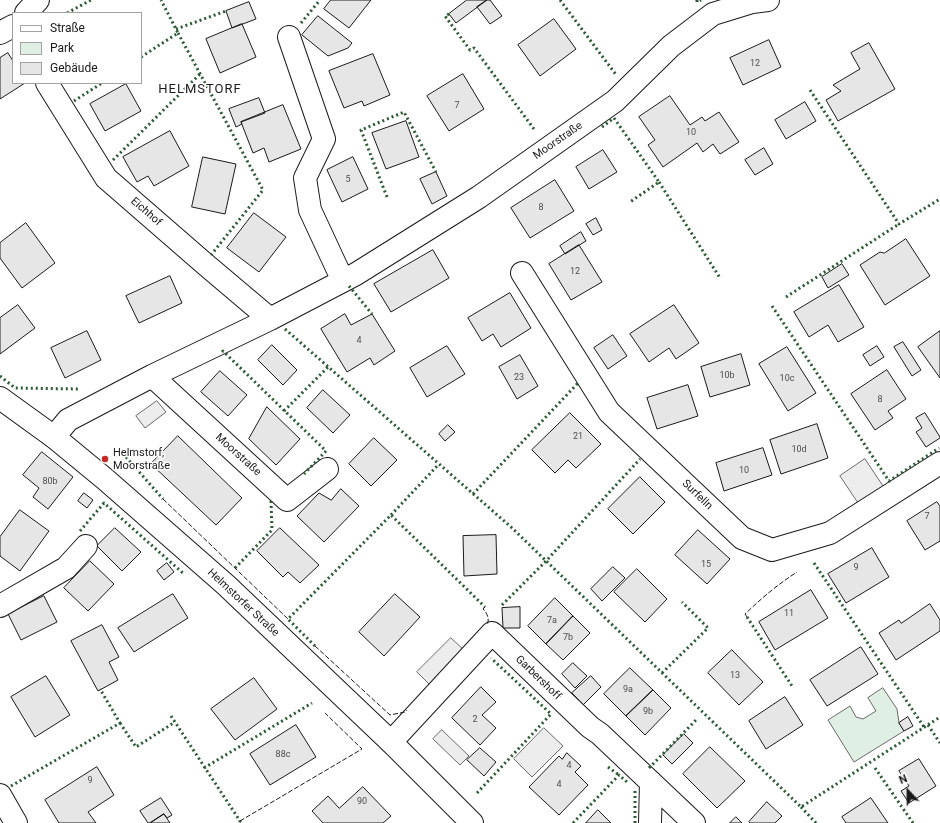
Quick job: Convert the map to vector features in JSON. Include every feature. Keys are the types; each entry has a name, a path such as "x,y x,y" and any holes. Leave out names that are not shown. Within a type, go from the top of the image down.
{"street":[{"path":"26,12 38,0"},
{"name":"Moorstraße","path":"54,437 68,420 152,376 270,319 356,274 479,197 615,101 671,46 713,14 752,2 768,0"},
{"path":"289,37 324,139 305,178 310,210 343,281"},
{"name":"Eichhof","path":"48,84 106,178 270,319"},
{"name":"Surfelln","path":"522,273 609,412 742,538 772,550 830,533 940,463"},
{"name":"Moorstraße","path":"152,376 287,500 327,469"},
{"name":"Helmstorfer Straße","path":"0,398 54,437 105,479 226,586 391,742 472,823"},
{"path":"0,606 66,568 86,546"},
{"name":"Garbershoff","path":"391,742 492,633 590,727 600,734 694,823"},
{"path":"650,823 651,782"},
{"path":"0,795 16,823"}],"green space":[{"path":"883,688 897,709 899,723 904,731 854,762 828,720 850,706 856,717 863,719 876,711 868,698"}],"shaded area":[{"path":"157,401 166,412 145,428 136,416"},
{"path":"865,459 885,489 860,506 840,476"},
{"path":"451,638 464,650 430,685 417,672"},
{"path":"544,728 563,746 532,777 514,759"},
{"path":"442,730 469,756 460,765 433,739"}],"building":[{"path":"331,0 371,0 349,28 324,9"},
{"path":"467,0 487,0 456,23 449,14"},
{"path":"487,0 490,0 502,16 490,24 477,7"},
{"path":"249,2 256,19 232,28 226,11"},
{"path":"318,16 352,43 348,48 328,56 302,35"},
{"path":"554,19 576,49 540,76 518,45"},
{"path":"242,24 256,57 220,73 206,39"},
{"path":"769,40 781,67 743,85 730,58"},
{"path":"869,43 895,89 838,121 826,100 841,91 833,85 860,69 851,53"},
{"path":"8,53 12,59 12,84 23,84 0,99 0,58"},
{"path":"373,54 390,95 364,106 362,101 344,108 329,71"},
{"path":"463,74 484,109 449,131 427,96"},
{"path":"126,84 141,111 105,131 90,104"},
{"path":"670,96 690,125 702,117 705,121 719,112 739,142 720,154 713,144 703,152 697,143 663,167 648,145 655,140 639,117"},
{"path":"259,98 265,113 241,122 242,124 236,127 229,109"},
{"path":"805,102 816,121 786,139 775,120"},
{"path":"283,105 301,149 269,162 264,148 253,153 241,122"},
{"path":"406,121 419,157 386,169 372,133"},
{"path":"170,131 189,166 154,186 148,176 137,182 123,157"},
{"path":"764,148 773,164 755,175 745,160"},
{"path":"603,150 617,172 589,189 576,167"},
{"path":"203,157 236,164 225,214 192,207"},
{"path":"353,157 368,189 342,202 327,170"},
{"path":"436,172 447,196 432,204 420,179"},
{"path":"555,180 574,211 530,238 511,208"},
{"path":"254,213 286,237 259,272 227,248"},
{"path":"596,218 602,230 593,235 586,224"},
{"path":"26,223 55,263 22,288 0,258 0,243"},
{"path":"581,232 586,241 565,254 560,246"},
{"path":"906,239 930,276 885,305 860,265 880,252 884,253"},
{"path":"579,245 602,282 571,300 549,264"},
{"path":"433,250 449,278 391,312 374,284"},
{"path":"842,264 849,275 828,288 822,277"},
{"path":"170,276 182,303 139,323 126,296"},
{"path":"839,285 864,327 838,342 828,325 809,337 794,312"},
{"path":"510,293 531,328 501,347 493,334 482,341 468,318"},
{"path":"18,305 35,328 0,354 0,318"},
{"path":"674,305 699,343 676,359 669,348 649,362 630,334"},
{"path":"345,314 351,325 372,314 395,351 374,365 370,358 347,372 321,329"},
{"path":"87,331 101,360 65,378 51,348"},
{"path":"940,331 940,378 918,347"},
{"path":"613,335 627,356 608,369 594,348"},
{"path":"903,342 921,370 912,376 894,347"},
{"path":"272,345 297,370 283,385 258,360"},
{"path":"447,346 465,374 427,397 410,368"},
{"path":"877,346 884,357 870,366 863,355"},
{"path":"787,347 816,393 788,411 759,364"},
{"path":"741,354 750,385 710,397 701,367"},
{"path":"520,355 538,386 517,399 499,367"},
{"path":"887,370 906,399 888,411 893,418 875,430 851,394"},
{"path":"220,371 247,395 228,416 201,392"},
{"path":"688,385 698,416 657,429 647,398"},
{"path":"323,390 350,415 333,433 307,408"},
{"path":"267,407 300,439 276,465 249,439"},
{"path":"570,413 601,444 576,468 568,460 555,473 532,450"},
{"path":"925,413 940,437 926,447 916,432 922,428 916,418"},
{"path":"817,424 828,458 781,474 770,440"},
{"path":"448,425 455,432 445,441 439,434"},
{"path":"178,436 242,498 216,525 151,464"},
{"path":"374,438 397,460 371,486 349,464"},
{"path":"763,448 772,475 724,491 716,463"},
{"path":"42,452 73,477 48,509 33,497 39,488 23,475"},
{"path":"640,477 665,502 633,534 608,509"},
{"path":"341,489 359,506 324,542 297,516 319,493 331,500"},
{"path":"84,493 93,500 87,508 78,501"},
{"path":"937,502 940,506 940,541 925,550 907,521"},
{"path":"20,510 49,531 20,571 0,556 0,537"},
{"path":"115,528 141,552 122,571 97,546"},
{"path":"280,528 319,565 300,583 288,572 283,577 257,551"},
{"path":"698,530 730,559 707,584 675,555"},
{"path":"496,535 497,574 464,576 463,536"},
{"path":"872,548 889,577 846,603 828,574"},
{"path":"90,561 114,584 88,611 64,588"},
{"path":"167,563 174,572 164,580 157,571"},
{"path":"613,567 625,578 602,601 591,589"},
{"path":"637,569 667,599 645,622 614,592"},
{"path":"811,590 828,618 775,650 759,622"},
{"path":"173,594 188,618 134,652 118,628"},
{"path":"395,594 420,617 384,656 359,632"},
{"path":"44,596 57,622 21,640 8,614"},
{"path":"555,598 573,616 546,644 528,626"},
{"path":"930,604 940,620 940,631 896,660 879,633 899,620 901,623"},
{"path":"520,607 520,628 503,628 502,608"},
{"path":"573,616 590,633 563,660 546,644"},
{"path":"102,625 119,657 109,662 118,680 98,691 71,641"},
{"path":"861,647 878,674 827,706 810,680"},
{"path":"732,650 763,682 739,705 708,673"},
{"path":"573,663 587,676 575,688 562,674"},
{"path":"630,668 653,690 626,716 604,694"},
{"path":"46,676 70,715 35,737 11,697"},
{"path":"591,676 601,687 583,705 572,693"},
{"path":"254,678 277,709 235,740 211,709"},
{"path":"481,687 496,702 482,715 496,728 480,745 452,718"},
{"path":"653,690 671,708 645,735 626,716"},
{"path":"785,697 803,725 766,749 749,721"},
{"path":"908,717 913,726 904,731 899,723"},
{"path":"296,725 316,757 270,785 250,754"},
{"path":"684,734 693,743 672,764 663,755"},
{"path":"710,747 745,781 717,808 683,774"},
{"path":"480,748 496,762 484,776 467,760"},
{"path":"567,753 581,766 575,772 588,785 559,815 529,787 559,756 562,759"},
{"path":"919,759 936,786 909,803 901,791 909,786 899,771"},
{"path":"97,767 114,795 88,812 96,823 59,823 45,800"},
{"path":"363,787 391,816 383,823 323,823 312,811 328,796 339,808"},
{"path":"161,798 172,815 167,818 164,814 148,823 140,811"},
{"path":"871,798 888,823 846,823 842,817"},
{"path":"767,802 782,816 775,823 750,823 749,822"},
{"path":"598,810 611,823 586,823"},
{"path":"164,814 170,823 150,823"},
{"path":"736,817 742,823 730,823"}],"hedge":[{"path":"69,12 91,0"},
{"path":"142,56 178,33 161,0"},
{"path":"301,23 320,0"},
{"path":"560,0 617,76"},
{"path":"697,0 697,2 701,0"},
{"path":"176,29 226,11"},
{"path":"449,14 445,16 470,50 474,48 534,129"},
{"path":"178,33 263,190 211,255"},
{"path":"113,160 200,74"},
{"path":"74,101 100,84"},
{"path":"810,90 899,224 940,199"},
{"path":"387,197 361,130 404,112 436,172"},
{"path":"602,127 614,118 659,182 630,202"},
{"path":"659,182 720,278"},
{"path":"786,297 899,224"},
{"path":"349,286 372,314"},
{"path":"772,306 889,481 939,448"},
{"path":"285,329 511,527 801,807 940,717"},
{"path":"222,352 223,351 326,451 304,474"},
{"path":"284,411 328,367"},
{"path":"0,376 15,388 80,389"},
{"path":"473,494 579,382"},
{"path":"126,457 163,499"},
{"path":"502,605 546,561 640,459"},
{"path":"391,515 439,464"},
{"path":"235,568 272,530 271,501"},
{"path":"80,531 104,503 184,574"},
{"path":"315,646 288,619 391,515 485,607"},
{"path":"814,563 924,727"},
{"path":"662,673 708,628 682,602"},
{"path":"747,617 792,686"},
{"path":"477,793 551,714 491,658"},
{"path":"11,786 120,723 100,689"},
{"path":"204,768 312,703"},
{"path":"171,716 240,821 238,823"},
{"path":"649,768 697,719"},
{"path":"120,723 136,747 175,722"},
{"path":"928,725 940,743"},
{"path":"608,767 619,775"},
{"path":"875,768 913,823"},
{"path":"573,823 619,775 628,783"},
{"path":"635,791 635,823"},
{"path":"801,807 816,823"}],"fence":[{"path":"163,499 288,619"},
{"path":"747,617 745,614 758,602 797,572"},
{"path":"485,607 483,609 488,616 487,625"},
{"path":"315,646 390,715 405,712 407,710"},
{"path":"240,821 362,749 325,713"}],"place":[{"name":"Helmstorf, Moorstraße","path":"105,459"}],"district":[{"name":"HELMSTORF","path":"200,90"}]}
